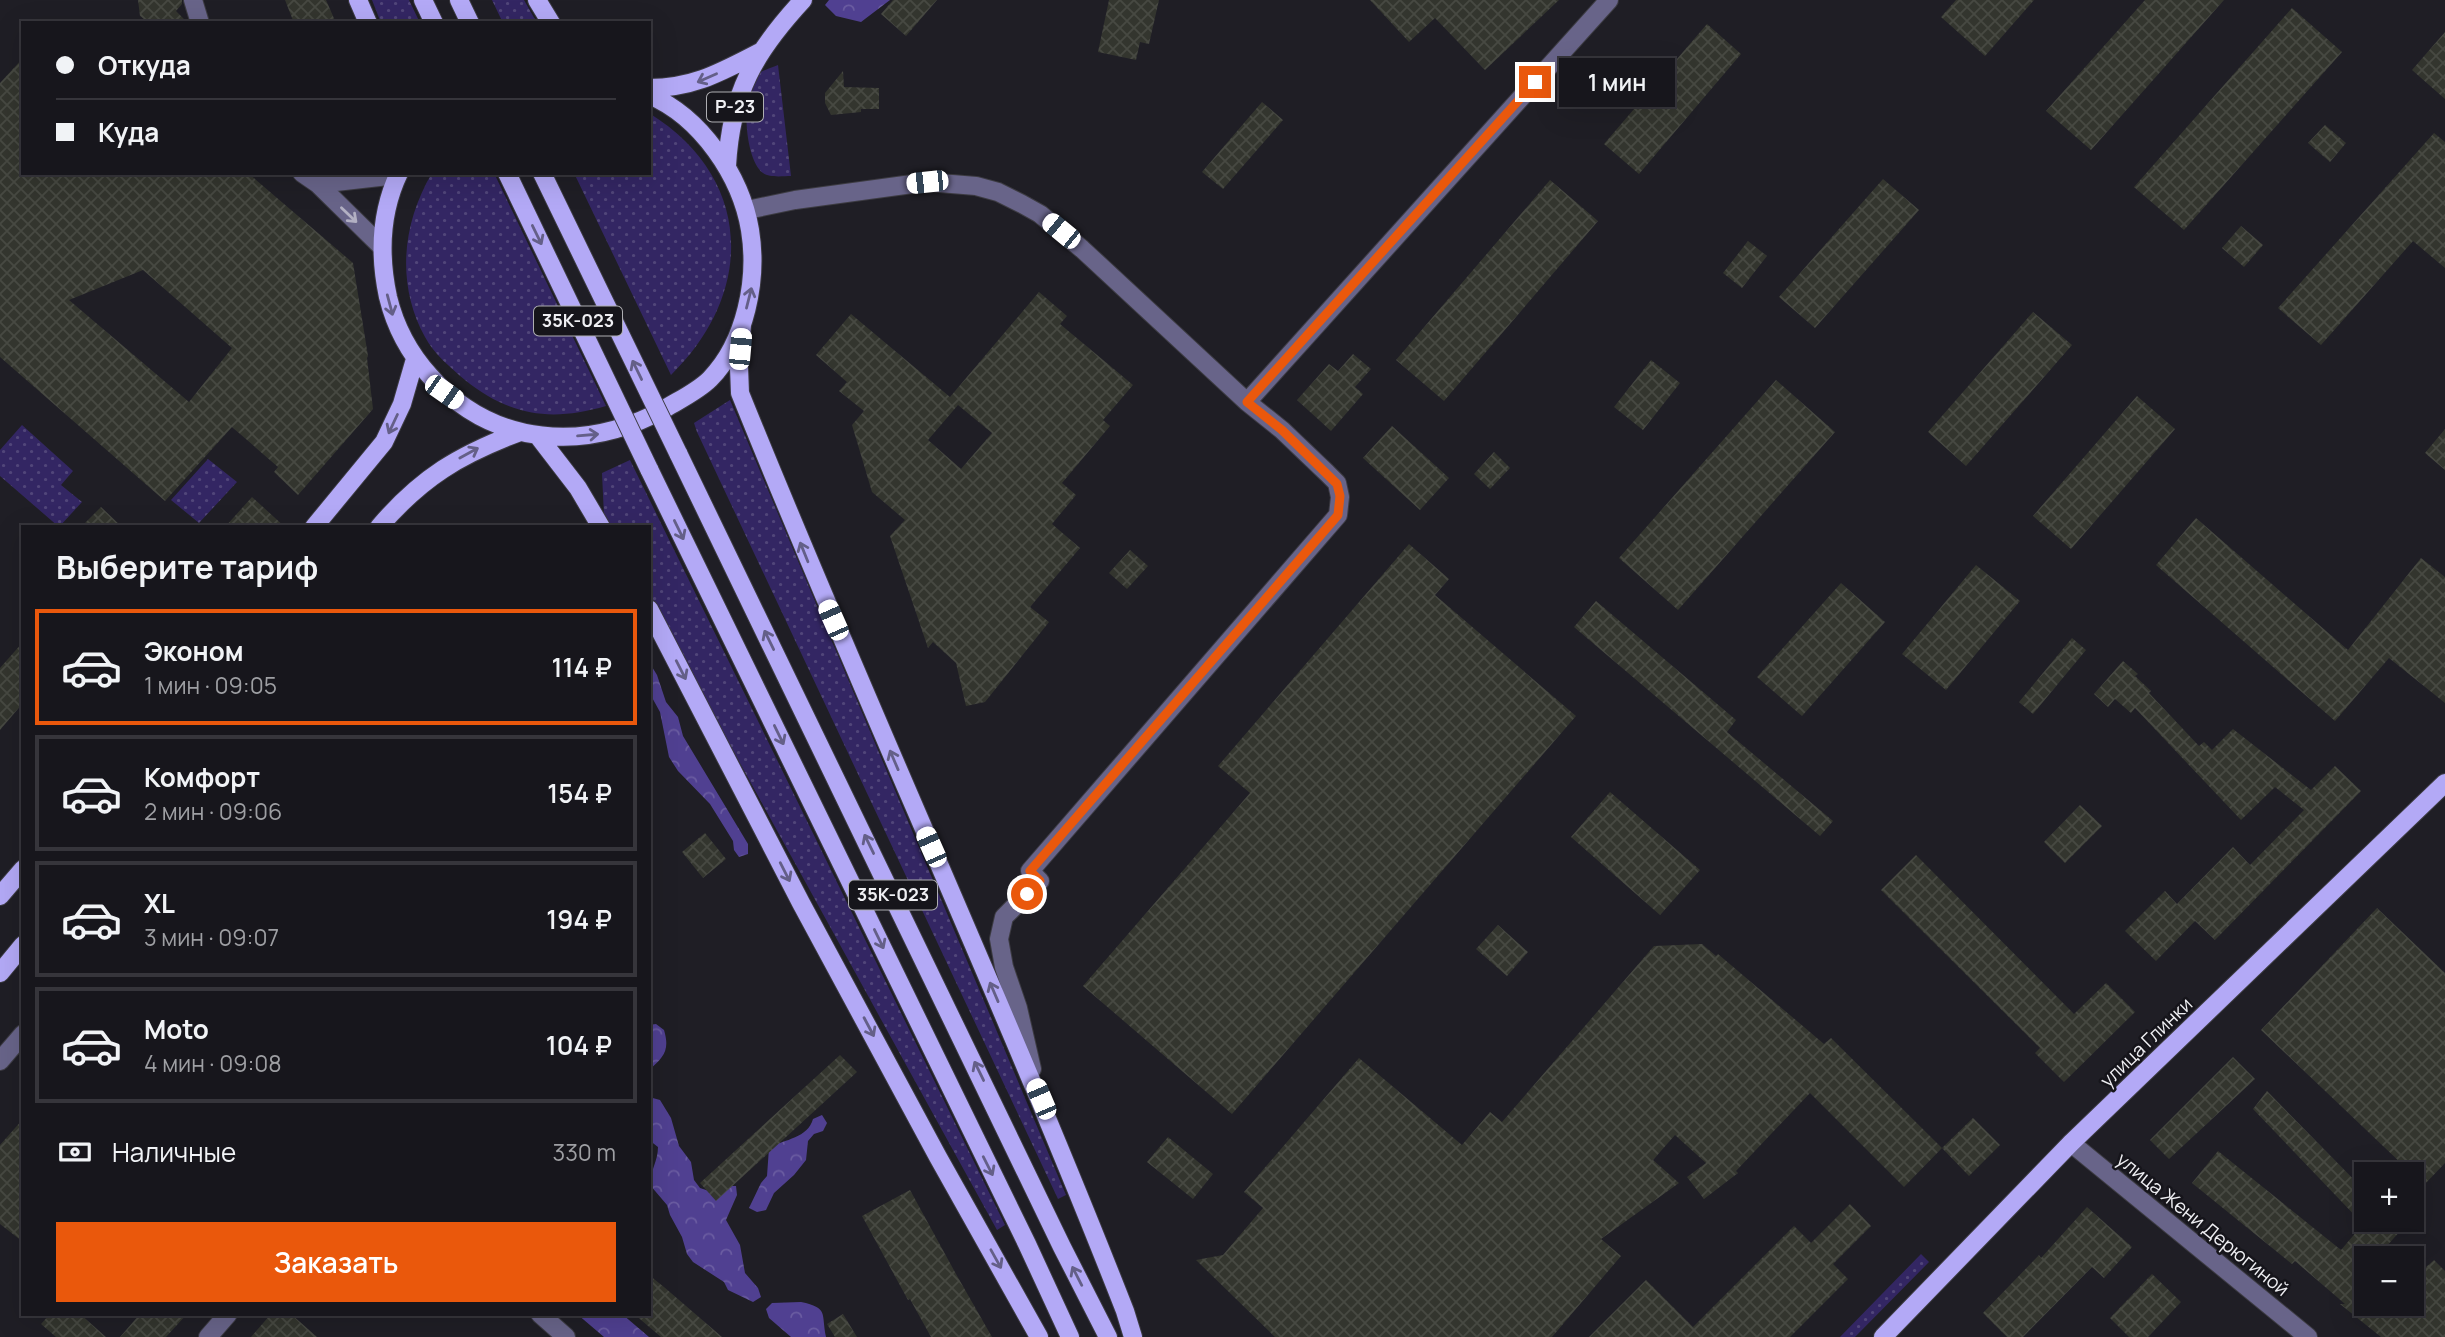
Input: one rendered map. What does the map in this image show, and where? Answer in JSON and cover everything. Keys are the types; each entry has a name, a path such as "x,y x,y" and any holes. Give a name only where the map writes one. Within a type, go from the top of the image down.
{"main road":[{"path":"358,0 367,21"},
{"path":"423,0 433,21"},
{"path":"459,0 469,21"},
{"path":"537,0 550,21"},
{"path":"760,52 803,0"},
{"name":"Р-23","path":"651,89 694,84 760,52"},
{"name":"Р-23","path":"727,166 732,116 747,75 760,52"},
{"path":"651,96 682,116 727,166 747,210 753,265 752,285 742,325 740,393 811,569 1041,1099 1133,1337"},
{"path":"398,175 383,223 381,246 383,275 392,313 415,359 444,392 479,417 529,434 594,436 644,420 691,394 710,378 725,358 742,325"},
{"name":"35К-023","path":"508,175 1070,1337"},
{"name":"35К-023","path":"543,175 1108,1337"},
{"path":"316,525 384,442 402,404 415,359"},
{"path":"381,525 400,503 440,469 478,448 529,434"},
{"path":"529,434 578,488 600,525"},
{"path":"651,613 801,903 1039,1337"},
{"name":"улица Глинки","path":"1884,1337 2071,1143 2445,783"},
{"path":"0,896 21,871"},
{"path":"0,973 21,947"}],"street":[{"path":"193,0 199,21"},
{"path":"1247,402 1609,0"},
{"path":"305,175 318,184 381,246"},
{"path":"318,184 390,175"},
{"path":"747,210 795,200 927,182 976,186 998,192 1040,214 1082,248 1247,402 1282,430 1337,484 1340,496 1338,515 1030,871 1040,881 1004,917 999,939 1004,967 1018,1008 1041,1099"},
{"path":"0,1061 21,1036"},
{"name":"улица Жени Дерюгиной","path":"2071,1143 2308,1337"},
{"path":"208,1337 226,1316"},
{"path":"542,1316 561,1335"}],"shaded area":[{"path":"372,0 409,0 419,21 380,21"},
{"path":"492,0 524,0 536,21 502,21"},
{"path":"778,65 791,176 763,173 752,154 748,140 747,109 752,82 758,74"},
{"path":"651,115 684,140 709,170 724,203 731,238 729,273 718,309 698,343 671,375 575,175 651,175"},
{"path":"431,175 495,175 606,406 567,414 515,408 498,402 465,380 433,349 416,317 407,275 409,233"},
{"path":"730,400 1066,1195 1058,1199 697,432 694,423"},
{"path":"22,425 73,471 61,485 82,502 61,525 57,525 0,476 0,450"},
{"path":"208,459 237,482 199,523 171,500"},
{"path":"630,460 1005,1225 997,1230 651,602 651,525 609,525 604,516 602,473"},
{"path":"1921,1254 1929,1262 1855,1337 1840,1337"}],"green space":[{"path":"829,0 890,0 861,22 836,16 825,5"},
{"path":"651,665 666,702 678,717 683,736 748,844 748,854 739,857 734,850 733,841 710,804 678,771 669,757 660,712 651,696"},
{"path":"656,1024 664,1030 666,1048 662,1057 651,1068 651,1025"},
{"path":"651,1098 660,1100 671,1118 679,1146 691,1162 694,1180 700,1188 709,1191 736,1186 737,1195 726,1220 740,1245 745,1273 758,1288 761,1297 753,1302 728,1290 724,1282 693,1262 687,1254 667,1205 651,1186 658,1147 651,1142"},
{"path":"822,1115 827,1123 823,1131 814,1134 808,1141 806,1160 774,1193 766,1210 757,1212 749,1208 767,1176 769,1148 801,1134 813,1119"},
{"path":"801,1302 820,1309 826,1337 791,1337 769,1318 766,1309 772,1303"},
{"path":"579,1316 624,1316 649,1337 604,1337"}],"building":[{"path":"138,0 182,0 176,11 186,21 146,21 140,16"},
{"path":"285,0 326,0 335,21 293,21"},
{"path":"893,0 937,0 906,36 881,14"},
{"path":"1109,0 1159,0 1149,44 1140,42 1136,60 1098,52"},
{"path":"1370,0 1559,0 1485,70 1435,18 1409,42"},
{"path":"1956,0 2034,0 1985,56 1941,17"},
{"path":"2145,0 2224,0 2091,150 2046,111"},
{"path":"2292,8 2342,52 2184,230 2134,187"},
{"path":"1707,24 1741,54 1639,174 1604,144"},
{"path":"2445,32 2445,99 2412,70"},
{"path":"21,60 21,175 250,175 353,263 368,356 373,409 298,495 274,472 278,467 232,427 165,501 0,357 0,83","holes":["143,270 232,348 189,402 69,300"]},
{"path":"843,71 844,87 879,88 879,109 861,109 861,112 831,115 825,103 825,93"},
{"path":"1262,102 1283,120 1223,189 1202,172"},
{"path":"2325,125 2346,143 2330,162 2308,143"},
{"path":"2434,133 2445,142 2445,268 2413,241 2321,345 2278,308"},
{"path":"1883,179 1919,210 1815,328 1779,297"},
{"path":"1550,180 1598,221 1444,401 1396,360"},
{"path":"2241,226 2263,245 2244,267 2222,248"},
{"path":"1748,241 1767,256 1742,288 1723,273"},
{"path":"1039,292 1067,316 1060,324 1133,385 1103,420 1110,426 1062,483 1076,495 1052,524 1080,548 1030,607 1049,622 985,702 966,706 956,663 933,642 928,648 890,536 905,520 872,492 852,425 864,411 839,391 847,382 816,355 851,314 950,397","holes":["958,405 992,433 961,469 928,440"]},
{"path":"2033,312 2072,345 1966,466 1928,432"},
{"path":"1353,354 1371,369 1355,387 1363,394 1331,431 1297,400 1329,364 1338,371"},
{"path":"1651,360 1680,383 1643,430 1614,407"},
{"path":"1776,380 1835,432 1678,610 1619,558"},
{"path":"2137,396 2175,429 2071,549 2033,516"},
{"path":"1392,426 1449,478 1420,510 1363,458"},
{"path":"2445,429 2445,470 2425,453"},
{"path":"1494,452 1510,468 1490,489 1474,474"},
{"path":"252,497 283,525 227,525"},
{"path":"101,507 120,525 83,525"},
{"path":"2196,518 2348,650 2421,558 2445,577 2445,703 2389,658 2335,721 2156,565"},
{"path":"1409,544 1449,579 1435,595 1576,716 1232,1114 1083,986 1250,793 1218,766"},
{"path":"1130,550 1148,566 1127,589 1109,573"},
{"path":"1976,565 2020,601 1946,690 1902,654"},
{"path":"1841,583 1885,622 1802,716 1757,677"},
{"path":"1596,601 1736,720 1727,732 1833,821 1820,836 1574,627"},
{"path":"2072,638 2086,650 2033,714 2019,702"},
{"path":"21,644 21,705 0,730 0,668"},
{"path":"2123,661 2138,674 2135,676 2151,691 2149,693 2199,746 2204,742 2212,750 2233,729 2311,790 2335,766 2361,791 2215,940 2195,921 2156,961 2125,931 2165,891 2177,904 2233,847 2250,865 2304,810 2275,787 2241,820 2135,708 2131,713 2115,699 2108,707 2094,694"},
{"path":"1610,792 1700,870 1660,915 1571,837"},
{"path":"2080,805 2102,826 2065,863 2044,842"},
{"path":"705,833 726,859 703,878 682,852"},
{"path":"1916,855 2074,1014 2106,983 2135,1012 2064,1082 2035,1053 2040,1048 1881,890"},
{"path":"2377,908 2445,973 2445,1163 2424,1185 2424,1162 2400,1162 2261,1030"},
{"path":"1498,925 1528,952 1507,976 1476,949"},
{"path":"1702,944 1716,956 1718,954 1824,1044 1831,1038 1942,1148 1904,1187 1810,1093 1736,1171 1738,1173 1704,1199 1687,1177 1706,1163 1675,1135 1653,1160 1679,1183 1601,1239 1621,1256 1552,1337 1275,1337 1196,1260 1223,1255 1263,1208 1244,1192 1359,1058 1462,1145 1490,1112 1502,1122 1654,946"},
{"path":"840,1055 857,1072 716,1201 700,1183"},
{"path":"2233,1057 2255,1079 2169,1159 2150,1140"},
{"path":"2267,1091 2354,1180 2354,1215 2253,1109"},
{"path":"1973,1118 2000,1145 1969,1176 1942,1148"},
{"path":"21,1121 21,1240 0,1224 0,1145"},
{"path":"1168,1137 1213,1174 1193,1199 1147,1162"},
{"path":"2218,1151 2341,1250 2356,1232 2399,1232 2387,1246 2354,1246 2354,1315 2340,1304 2345,1304 2295,1261 2292,1264 2192,1183"},
{"path":"910,1190 992,1337 931,1337 910,1299 908,1300 862,1216"},
{"path":"1850,1204 1871,1226 1833,1264 1848,1279 1790,1337 1589,1337 1646,1280 1693,1327 1794,1226 1811,1243"},
{"path":"2087,1207 2132,1247 2104,1278 2092,1267 2023,1337 2007,1337 1983,1313 2039,1255 2041,1258"},
{"path":"2434,1260 2445,1271 2445,1337 2381,1337 2355,1316 2424,1316 2424,1267"},
{"path":"2152,1274 2181,1302 2148,1337 2129,1337 2110,1318"},
{"path":"651,1277 722,1337 661,1337 636,1316 651,1316"},
{"path":"843,1314 857,1337 835,1337 827,1324"},
{"path":"48,1316 82,1316 106,1337 56,1337 41,1324"},
{"path":"138,1316 185,1316 166,1337 120,1337"},
{"path":"269,1316 293,1316 317,1337 251,1337"}],"route":[{"path":"1027,894 1040,881 1030,871 1338,515 1340,496 1337,484 1282,430 1247,402 1535,82"}]}
